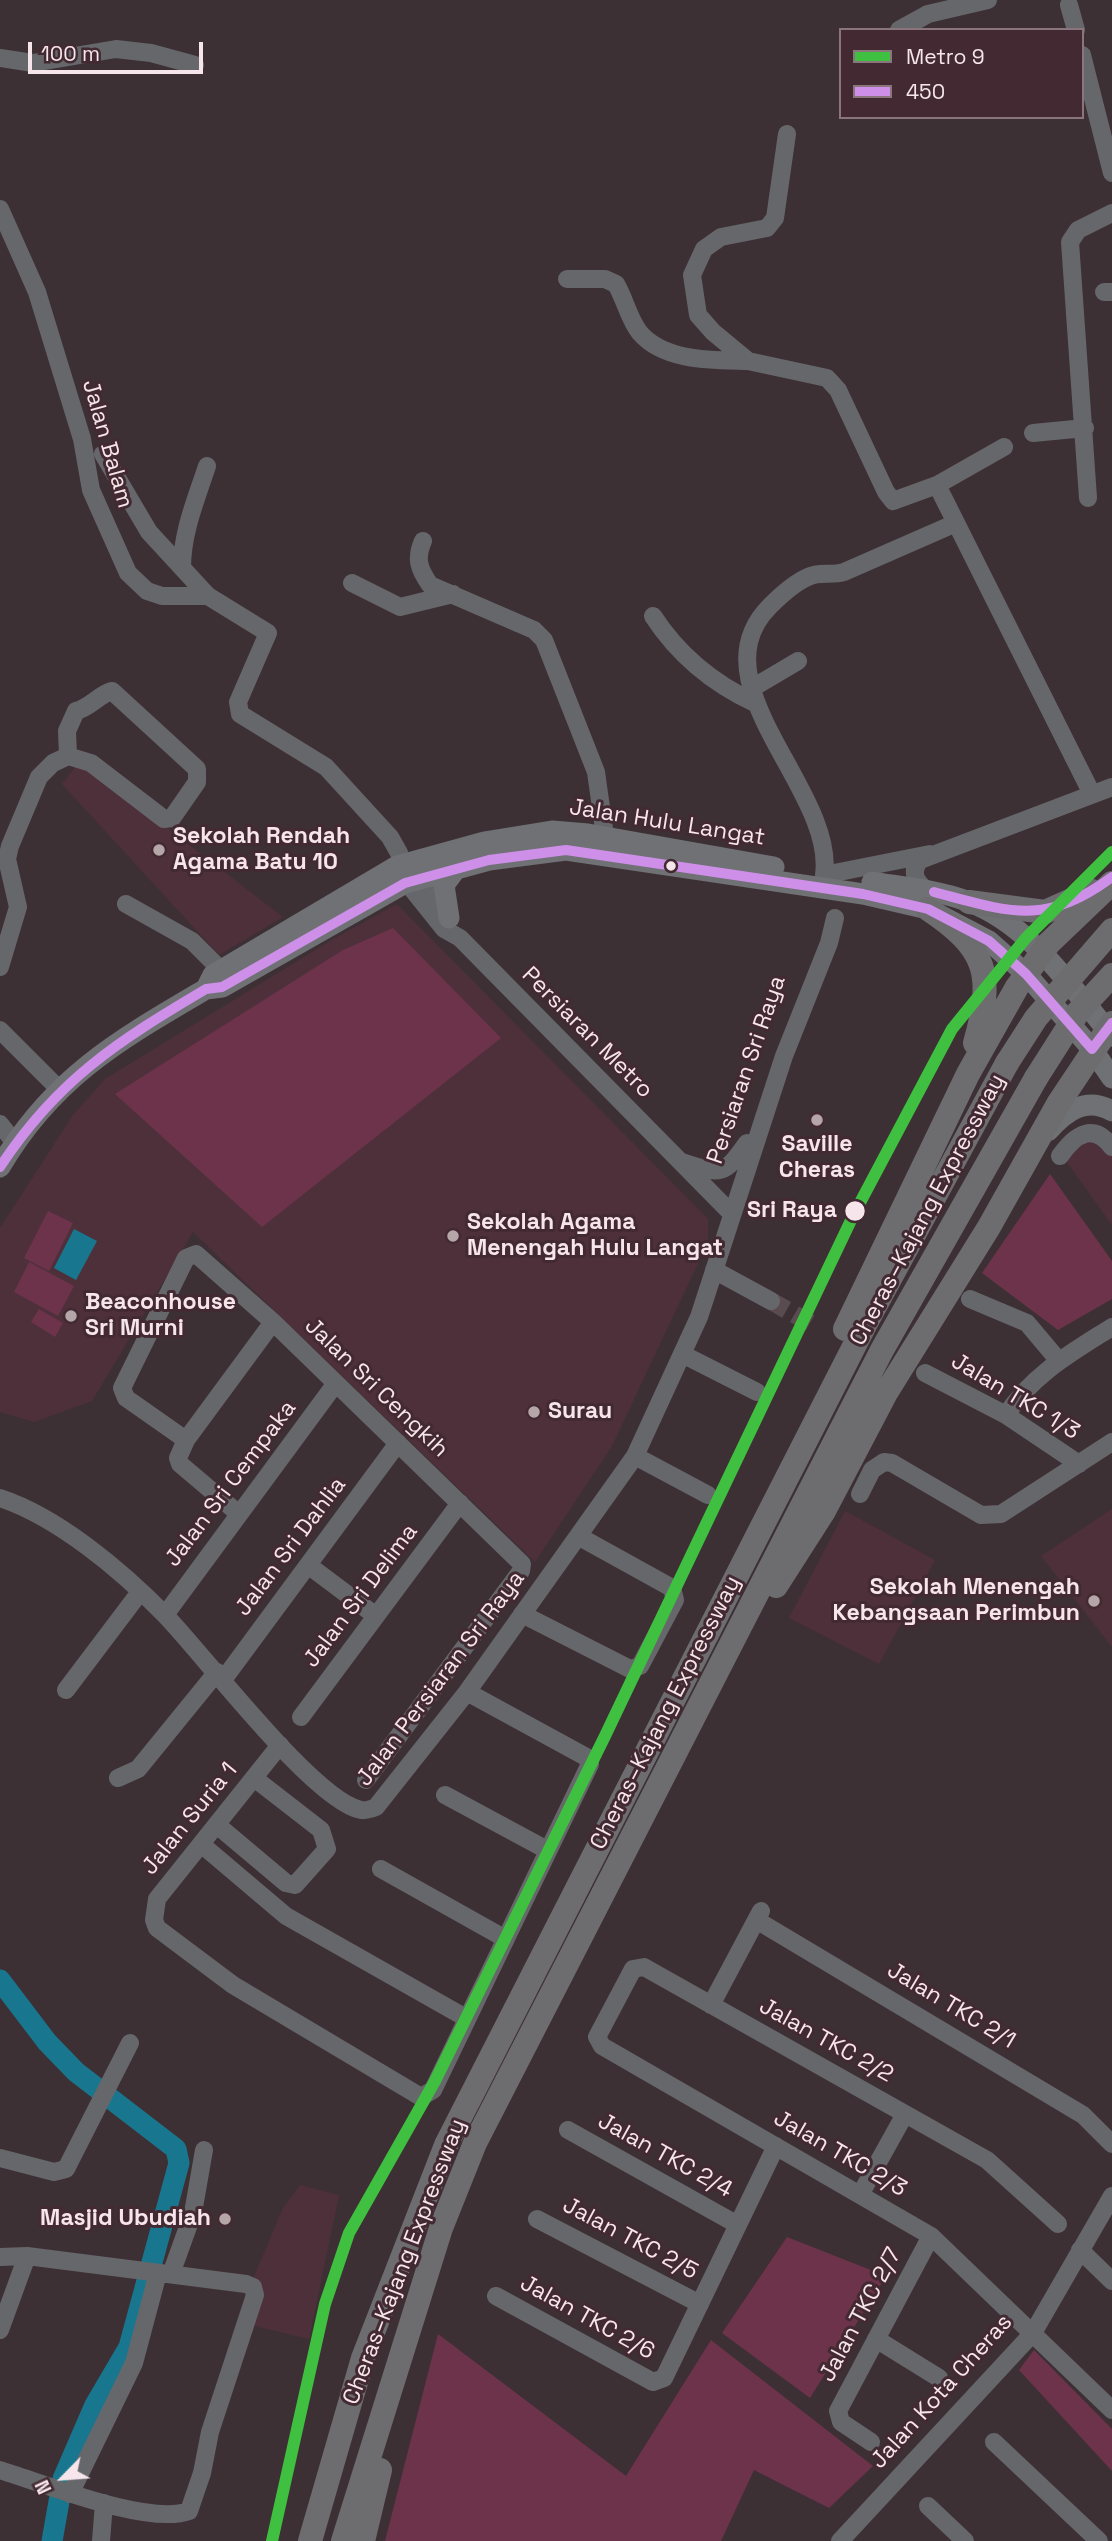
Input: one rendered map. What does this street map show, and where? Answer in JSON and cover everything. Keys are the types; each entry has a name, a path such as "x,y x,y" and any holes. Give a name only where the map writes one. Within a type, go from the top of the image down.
{"highway":[{"path":"969,902 1045,912 1081,898 1112,880"},
{"path":"762,1526 805,1413 968,1074 1026,974 1042,953 1112,880"},
{"path":"930,900 966,937 982,964 986,994 968,1074"},
{"name":"Cheras–Kajang Expressway","path":"310,2541 363,2358 446,2145 866,1323 1007,1063 1036,1018 1112,930"},
{"name":"Cheras–Kajang Expressway","path":"343,2541 441,2228 475,2143 882,1350 1036,1078 1078,1013 1112,975"},
{"path":"672,1757 689,1737 755,1618 824,1511 886,1393 1106,1035"},
{"path":"363,2541 399,2394 414,2347 441,2228"},
{"path":"303,2541 316,2515"}],"main road":[{"name":"Jalan Hulu Langat","path":"206,989 214,975 221,970 406,868 484,842 552,831 605,836 824,875 930,900 989,941 1026,974 1106,1035"},
{"name":"Jalan Hulu Langat","path":"0,1167 36,1112 59,1088 120,1039 206,989 222,987 406,868 456,869 489,860 566,850 844,892 969,902 1016,929 1042,953 1106,1035"},
{"path":"449,918 443,885 456,869"},
{"path":"1106,1035 1112,1078"},
{"path":"1037,1144 1074,1108 1095,1105 1112,1111"}],"street":[{"path":"903,28 928,14 988,0"},
{"path":"1067,2 1075,28"},
{"path":"0,58 33,63 116,49 151,53 195,65"},
{"path":"1084,60 1104,110 1112,173"},
{"path":"748,361 713,332 698,315 692,275 704,249 721,237 767,229 775,218 787,134"},
{"name":"Jalan Balam","path":"0,209 37,292 82,439 90,490 128,573 147,591 162,596 208,596"},
{"path":"1088,498 1070,242 1078,230 1112,213"},
{"path":"567,279 605,279 616,284 639,332 652,343 678,354 706,360 748,361 827,378 838,390 886,492 893,501 937,485 1004,447"},
{"path":"1033,433 1085,428"},
{"path":"103,454 149,532 182,568 208,596 268,633 237,702 240,714 326,767 390,837 406,868"},
{"path":"182,568 182,548 187,525 207,466"},
{"path":"937,485 1092,793"},
{"path":"956,523 832,576 814,574 778,598 755,622 747,650 754,695 808,803 827,855 824,875 930,854 1112,787"},
{"path":"423,541 417,554 420,570 430,584 534,630 544,640 596,772 605,836"},
{"path":"352,583 400,607 453,594"},
{"path":"653,615 671,642 716,682 754,695"},
{"path":"754,695 798,661"},
{"path":"0,967 18,907 3,857 39,777 53,763 68,756 91,764 164,819 172,818 198,777 192,761 112,691 104,693 89,708 76,711 67,731 68,756"},
{"path":"930,854 915,866 915,877 930,900"},
{"name":"Persiaran Metro","path":"406,868 449,918 460,938 732,1214"},
{"name":"Persiaran Metro","path":"406,868 444,929 460,938"},
{"name":"Persiaran Sri Raya","path":"732,1214 742,1194 784,1056 822,961 844,892"},
{"path":"126,904 192,941 221,970"},
{"name":"Persiaran Sri Raya","path":"732,1214 731,1191 773,1052 820,940 835,918"},
{"path":"0,1030 59,1088"},
{"path":"0,1125 15,1143"},
{"path":"1060,1156 1087,1133 1094,1131 1102,1135 1112,1147"},
{"name":"Persiaran Metro","path":"679,1161 714,1172 723,1171 731,1166 747,1143"},
{"name":"Jalan Persiaran Sri Raya","path":"0,1498 23,1505 69,1534 140,1592 165,1615 311,1778 351,1806 370,1810 383,1802 469,1690 635,1457 684,1355 732,1214"},
{"name":"Jalan Sri Cengkih","path":"186,1440 126,1398 122,1388 186,1258 196,1254 273,1322 522,1564 521,1571 448,1670"},
{"path":"714,1270 771,1301"},
{"path":"970,1298 1027,1323 1059,1361"},
{"path":"239,1514 180,1464 178,1458 186,1440 273,1322"},
{"path":"1006,1415 1023,1390 1059,1361 1112,1327"},
{"path":"684,1355 757,1392"},
{"name":"Jalan TKC 1/3","path":"925,1373 1006,1415 1079,1464"},
{"name":"Jalan Sri Cempaka","path":"165,1615 336,1383"},
{"path":"860,1494 873,1470 884,1462 892,1463 981,1515 1001,1514 1112,1442"},
{"name":"Jalan Sri Dahlia","path":"118,1777 138,1769 220,1676 398,1443"},
{"path":"635,1457 708,1494"},
{"name":"Jalan Sri Delima","path":"301,1717 460,1503"},
{"path":"522,1614 630,1669 640,1666 675,1600 674,1594 671,1588 578,1536"},
{"path":"307,1565 376,1616"},
{"path":"66,1689 140,1592"},
{"path":"201,1844 286,1916 466,2018 590,1760 469,1690 448,1670 366,1780"},
{"name":"Jalan Suria 1","path":"280,1745 157,1899 154,1920 157,1928 233,1985 421,2096 433,2090 466,2018"},
{"path":"217,1825 286,1883 299,1884 320,1858 327,1849 321,1829 254,1778"},
{"path":"445,1795 547,1850"},
{"path":"381,1869 504,1938"},
{"name":"Jalan TKC 2/1","path":"711,2005 759,1917 764,1924 1072,2108 1112,2144"},
{"name":"Jalan TKC 2/2","path":"602,2046 597,2037 633,1969 644,1967 987,2160 1058,2224"},
{"path":"0,2158 54,2172 66,2169 130,2043"},
{"name":"Jalan TKC 2/3","path":"602,2046 930,2236 1112,2410"},
{"path":"860,2195 905,2114"},
{"name":"Jalan TKC 2/4","path":"568,2130 738,2224"},
{"path":"700,2304 776,2146"},
{"path":"70,2494 134,2363 160,2273 192,2213 204,2150"},
{"name":"Jalan Kota Cheras","path":"840,2541 1033,2333 1112,2196"},
{"name":"Jalan TKC 2/5","path":"537,2219 700,2304"},
{"name":"Jalan TKC 2/7","path":"871,2442 838,2417 838,2411 930,2236"},
{"path":"1080,2250 1112,2281"},
{"path":"0,2330 27,2256"},
{"path":"0,2257 27,2256 246,2284 253,2287 255,2295 210,2432 202,2473 188,2511 174,2517 104,2503 0,2470"},
{"name":"Jalan TKC 2/6","path":"496,2296 653,2382 664,2378 700,2304"},
{"path":"876,2339 939,2378"},
{"path":"994,2442 1098,2540"},
{"path":"102,2541 104,2503"},
{"path":"928,2506 965,2541"}],"shaded area":[{"name":"Sekolah Rendah Agama Batu 10","path":"80,761 283,917 219,955 62,784"},
{"name":"Sekolah Agama Menengah Hulu Langat","path":"397,904 708,1219 708,1242 612,1446 535,1562 193,1232 92,1401 34,1422 0,1412 0,1228 73,1115 105,1079 335,938"},
{"path":"393,928 501,1038 262,1227 115,1094 343,950"},
{"path":"1093,1137 1112,1154 1112,1225 1064,1158"},
{"path":"1050,1174 1112,1261 1112,1299 1058,1330 982,1273"},
{"path":"48,1211 73,1223 49,1271 24,1258"},
{"path":"29,1262 74,1286 58,1316 14,1292"},
{"path":"39,1309 63,1323 55,1337 31,1322"},
{"name":"Sekolah Menengah Kebangsaan Perimbun","path":"1112,1509 1112,1647 1041,1556"},
{"path":"845,1511 935,1560 879,1664 789,1618"},
{"path":"300,2185 339,2195 309,2339 251,2325 253,2279 283,2208"},
{"path":"787,2237 886,2276 810,2398 722,2333"},
{"path":"438,2334 626,2476 711,2340 873,2466 829,2508 754,2470 721,2541 385,2541"},
{"path":"1034,2350 1112,2429 1112,2471 1019,2370"}],"water":[{"path":"74,1229 97,1241 76,1280 54,1268"}],"waterway":[{"path":"0,1980 47,2042 76,2072 176,2149 179,2163 129,2347 95,2405 63,2479 52,2541"}],"tunnel":[{"path":"771,1301 810,1323"}],"metro line":[{"name":"9","path":"272,2541 325,2304 349,2233 435,2081 605,1736 854,1214 952,1029 1026,938 1112,852"}],"transit line":[{"name":"450","path":"0,1167 44,1110 91,1065 117,1045 206,989 222,987 405,883 489,860 566,850 863,894 928,909 989,941 1026,974 1092,1049 1112,1023"},
{"name":"450","path":"934,892 984,905 1026,911 1066,903 1088,893 1112,877"}],"place":[{"name":"Sekolah Rendah Agama Batu 10","path":"159,850"},
{"name":"Saville Cheras","path":"817,1120"},
{"name":"Sri Raya","path":"855,1211"},
{"name":"Sekolah Agama Menengah Hulu Langat","path":"453,1236"},
{"name":"Beaconhouse Sri Murni","path":"71,1316"},
{"name":"Surau","path":"534,1412"},
{"name":"Sekolah Menengah Kebangsaan Perimbun","path":"1094,1601"},
{"name":"Masjid Ubudiah","path":"225,2219"}]}
